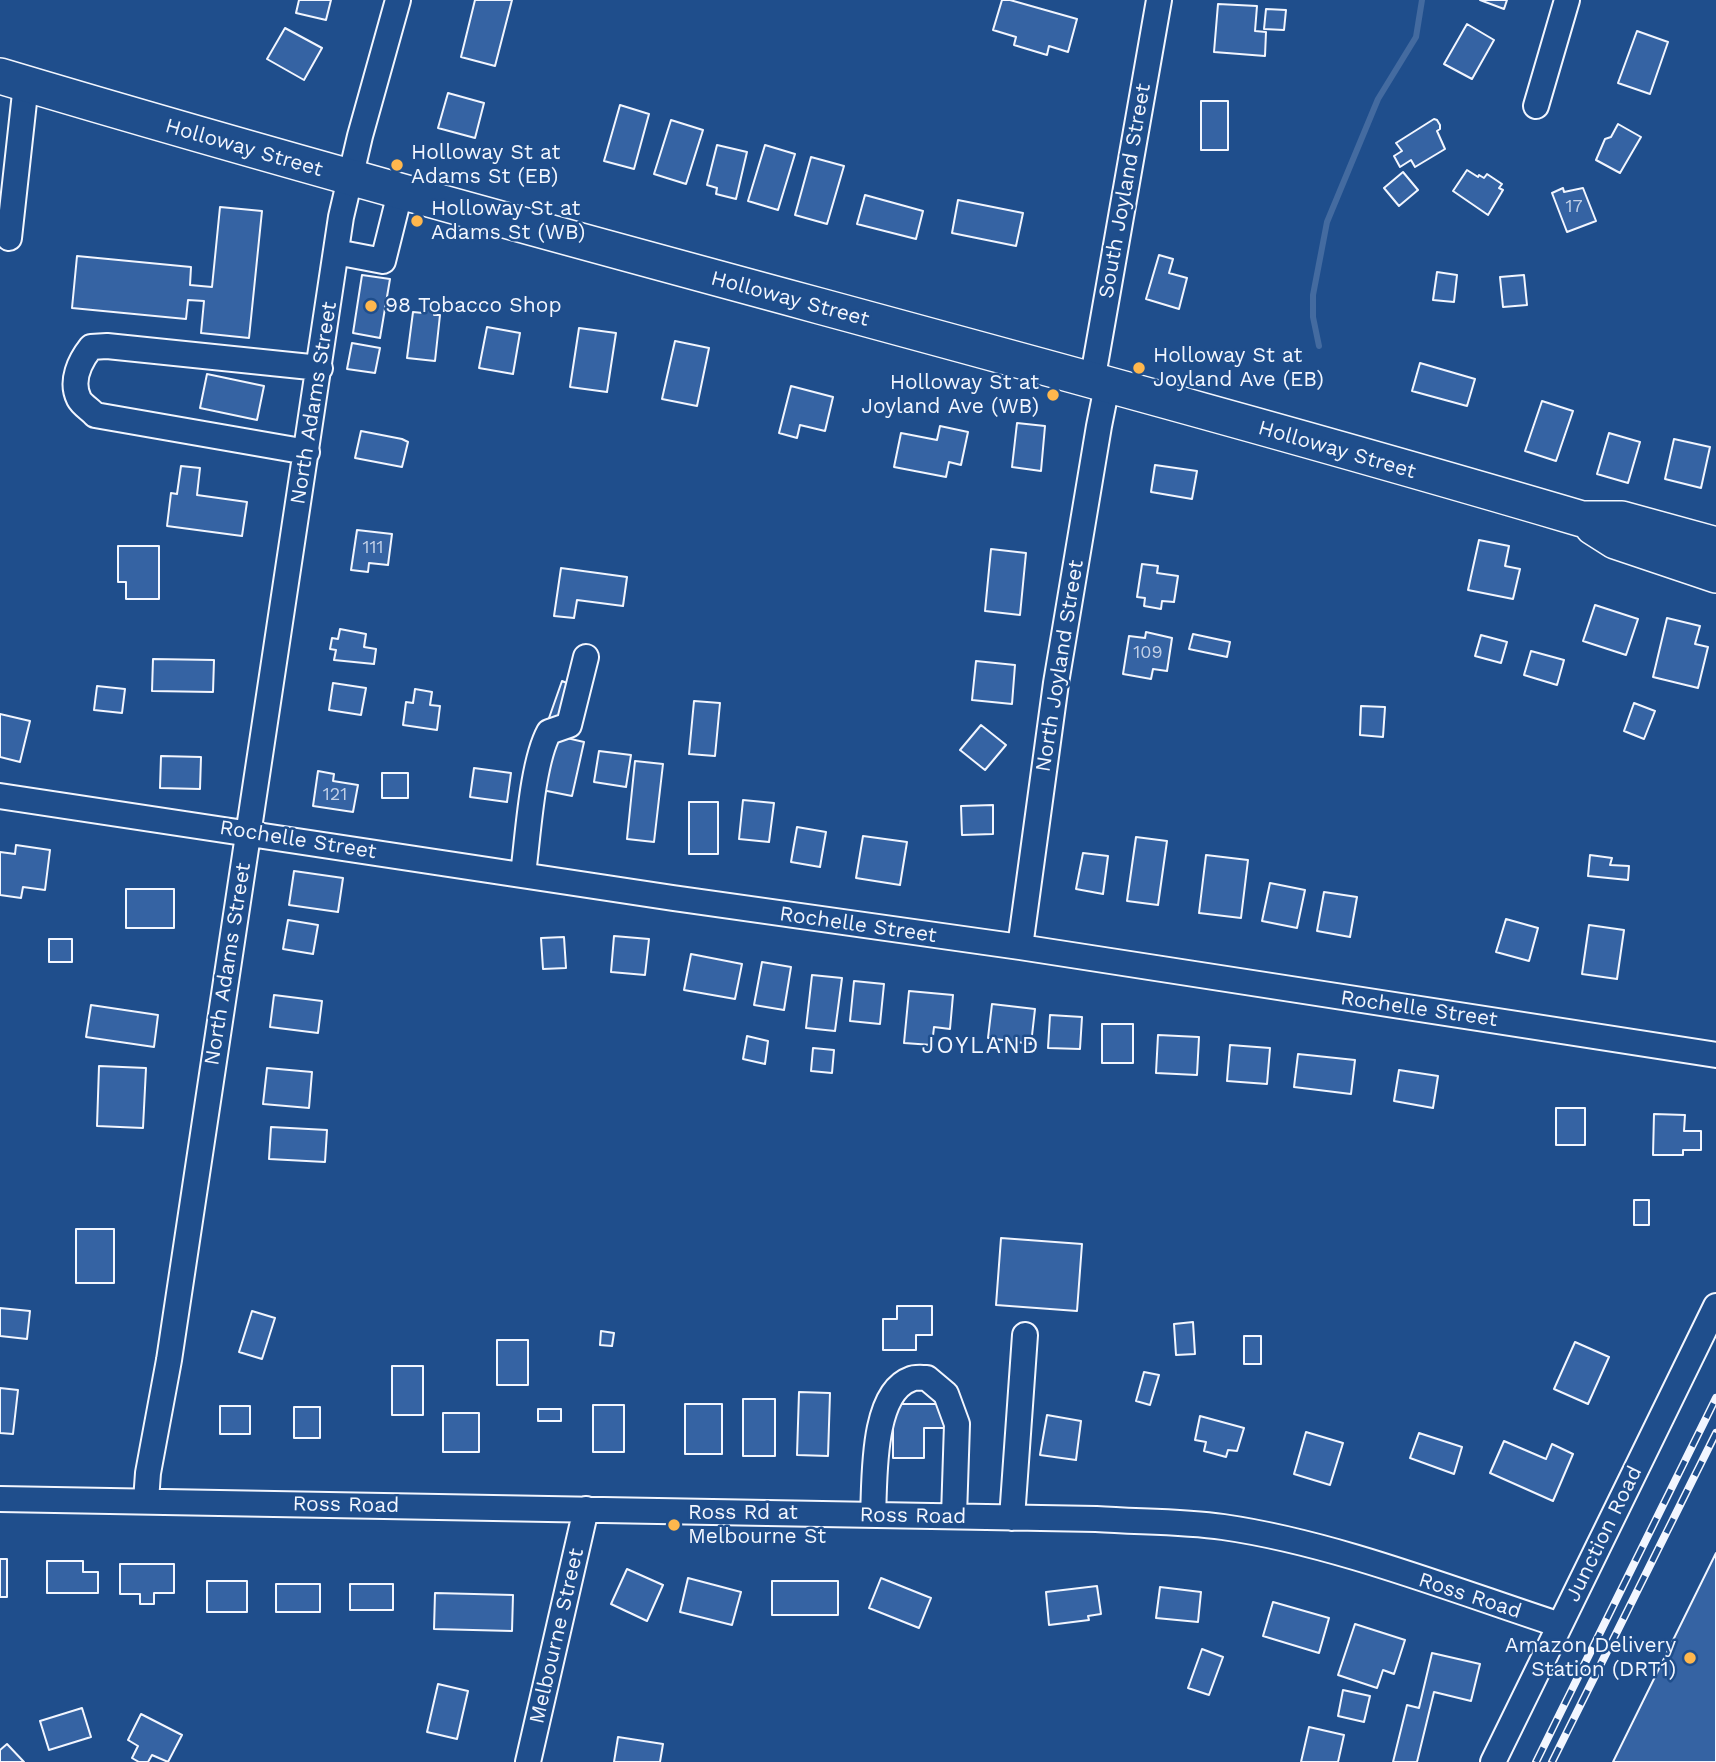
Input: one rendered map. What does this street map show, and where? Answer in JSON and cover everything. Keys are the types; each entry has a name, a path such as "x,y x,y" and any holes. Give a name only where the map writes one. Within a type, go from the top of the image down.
{"highway":[{"name":"Holloway Street","path":"13,80 400,193 1582,519 1622,519 1716,545"},
{"name":"Holloway Street","path":"1582,519 1615,541 1716,575"}],"street":[{"name":"North Adams Street","path":"146,1501 148,1473 169,1360 336,252 351,178 398,0"},
{"name":"South Joyland Street","path":"1099,384 1159,0"},
{"path":"1536,106 1567,0"},
{"path":"9,238 13,80"},
{"path":"336,252 383,261 400,193"},
{"path":"307,452 95,415 80,400 76,385 80,361 91,347 107,346 320,368"},
{"name":"North Joyland Street","path":"1020,947 1056,683 1098,426 1099,384"},
{"path":"523,874 544,741 549,732 569,725 586,657"},
{"name":"Rochelle Street","path":"0,796 1020,947 1716,1055"},
{"name":"Junction Road","path":"1493,1762 1716,1306"},
{"path":"1012,1518 1025,1335"},
{"path":"873,1515 878,1432 890,1396 911,1379 927,1378 946,1394 957,1424 954,1516"},
{"name":"Ross Road","path":"0,1499 1096,1519 1222,1527 1301,1543 1560,1625"},
{"name":"Melbourne Street","path":"528,1762 586,1509"}],"building":[{"path":"299,0 331,0 326,20 296,13"},
{"path":"475,0 512,0 495,66 461,57"},
{"path":"1002,0 1077,19 1068,52 1049,46 1047,55 1014,45 1016,37 993,30"},
{"path":"1480,0 1507,0 1504,9"},
{"path":"1218,4 1257,6 1255,31 1266,32 1265,56 1214,52"},
{"path":"1266,9 1286,10 1284,30 1264,29"},
{"path":"1467,24 1494,40 1472,79 1444,64"},
{"path":"285,28 322,48 304,80 267,59"},
{"path":"1637,31 1668,42 1650,94 1618,83"},
{"path":"448,93 484,103 475,138 438,128"},
{"path":"1201,101 1228,101 1228,150 1201,150"},
{"path":"620,105 649,114 634,169 604,161"},
{"path":"1434,119 1440,125 1437,131 1445,149 1415,167 1411,160 1400,167 1394,156 1402,151 1396,143"},
{"path":"671,120 703,130 686,184 654,174"},
{"path":"1618,124 1641,137 1620,173 1596,160 1605,139 1611,137"},
{"path":"717,145 747,152 736,199 716,194 717,188 707,185"},
{"path":"765,145 795,154 778,210 748,201"},
{"path":"811,157 844,166 827,224 795,215"},
{"path":"1467,170 1478,177 1479,175 1484,178 1487,174 1502,184 1499,188 1503,190 1488,215 1453,191"},
{"path":"1403,172 1418,190 1399,206 1384,188"},
{"path":"1563,188 1564,192 1583,188 1596,221 1567,232 1552,193"},
{"path":"865,195 923,211 916,239 857,224"},
{"path":"958,200 1023,213 1016,246 952,233"},
{"path":"220,207 262,211 249,338 201,333 204,301 188,300 186,319 72,308 77,256 191,267 190,285 212,287"},
{"path":"1159,255 1173,259 1169,273 1187,278 1179,309 1146,299"},
{"path":"1437,272 1457,275 1454,302 1433,300"},
{"name":"98 Tobacco Shop","path":"362,275 390,279 380,338 353,333"},
{"path":"1524,275 1527,305 1503,307 1500,277"},
{"path":"424,308 435,309 434,315 440,315 435,361 407,358 413,312 423,313"},
{"path":"487,327 520,333 513,374 479,368"},
{"path":"579,328 616,333 607,392 570,387"},
{"path":"675,341 709,348 697,406 662,399"},
{"path":"352,343 380,348 375,373 347,369"},
{"path":"1420,363 1475,379 1467,406 1412,391"},
{"path":"207,374 264,386 257,420 200,408"},
{"path":"791,386 833,397 825,431 800,425 797,438 779,433"},
{"path":"1542,401 1573,411 1556,461 1525,451"},
{"path":"1017,423 1045,426 1041,471 1012,467"},
{"path":"940,426 968,432 961,465 949,462 946,477 894,467 901,433 937,440"},
{"path":"361,431 408,442 402,467 355,458"},
{"path":"1609,433 1640,442 1628,483 1597,474"},
{"path":"1674,439 1710,447 1701,488 1665,479"},
{"path":"1155,465 1197,471 1192,499 1151,492"},
{"path":"181,466 200,468 197,495 247,502 242,536 167,526 171,493 177,494"},
{"path":"357,530 392,534 388,565 369,563 368,572 351,570"},
{"path":"1479,540 1509,546 1505,566 1520,569 1513,599 1468,590"},
{"path":"118,546 159,546 159,599 126,599 126,582 118,582"},
{"path":"991,549 1026,553 1020,615 985,611"},
{"path":"1142,564 1158,566 1157,573 1178,576 1174,602 1162,601 1161,609 1144,606 1145,598 1137,597"},
{"path":"561,568 627,577 623,606 577,600 574,618 554,616"},
{"path":"1595,605 1638,619 1626,655 1583,641"},
{"path":"1667,618 1700,626 1695,644 1708,647 1698,688 1653,677"},
{"path":"340,629 366,634 364,647 376,649 374,664 334,660 336,650 330,649 332,638 338,639"},
{"path":"1146,632 1172,638 1167,671 1153,669 1151,679 1123,674 1129,636 1145,638"},
{"path":"1193,634 1230,642 1227,657 1189,649"},
{"path":"1481,635 1507,642 1501,663 1475,656"},
{"path":"1531,651 1564,660 1557,685 1524,675"},
{"path":"153,659 214,660 213,692 152,691"},
{"path":"976,661 1015,665 1012,704 972,700"},
{"path":"562,681 572,685 560,721 549,718"},
{"path":"333,683 366,688 361,715 329,710"},
{"path":"97,686 125,689 122,713 94,710"},
{"path":"415,689 432,692 430,705 440,706 437,730 403,725 406,702 413,703"},
{"path":"694,701 720,703 715,756 689,754"},
{"path":"1634,703 1655,711 1644,739 1624,731"},
{"path":"1361,706 1385,707 1383,737 1360,735"},
{"path":"0,714 30,721 20,762 0,757"},
{"path":"981,725 1006,745 985,770 960,750"},
{"path":"554,735 584,742 572,796 542,790"},
{"path":"599,751 631,755 626,787 594,782"},
{"path":"161,756 201,757 200,789 160,788"},
{"path":"635,761 663,764 654,842 627,839"},
{"path":"474,768 511,773 507,802 470,797"},
{"path":"318,771 334,774 333,781 358,785 353,812 313,806"},
{"path":"382,773 408,773 408,798 382,798"},
{"path":"743,800 774,803 769,842 739,839"},
{"path":"689,802 718,802 718,854 689,854"},
{"path":"993,805 993,834 962,835 961,806"},
{"path":"797,827 826,832 820,867 791,862"},
{"path":"863,836 907,842 900,885 856,878"},
{"path":"1136,837 1167,841 1158,905 1127,901"},
{"path":"16,845 50,850 45,890 23,887 21,898 0,895 0,852 15,854"},
{"path":"1083,853 1108,856 1103,894 1076,889"},
{"path":"1206,855 1248,860 1241,918 1199,913"},
{"path":"1590,855 1612,858 1610,865 1629,866 1628,880 1588,876"},
{"path":"294,871 343,878 338,912 289,905"},
{"path":"1270,883 1305,890 1297,928 1262,921"},
{"path":"126,889 174,889 174,928 126,928"},
{"path":"1324,892 1357,897 1350,937 1317,931"},
{"path":"1506,919 1538,928 1529,961 1496,952"},
{"path":"288,920 318,925 313,954 283,949"},
{"path":"1589,925 1624,930 1617,979 1582,974"},
{"path":"614,936 649,939 645,975 611,972"},
{"path":"564,937 566,968 543,969 541,938"},
{"path":"49,939 72,939 72,962 49,962"},
{"path":"691,954 742,964 735,999 684,990"},
{"path":"762,962 791,967 784,1010 754,1005"},
{"path":"812,975 842,978 835,1031 806,1028"},
{"path":"854,981 884,984 880,1024 850,1021"},
{"path":"909,991 953,995 950,1029 934,1027 932,1045 904,1043"},
{"path":"274,995 322,1001 318,1033 270,1027"},
{"path":"992,1004 1035,1009 1031,1044 988,1038"},
{"path":"91,1005 158,1015 154,1047 86,1037"},
{"path":"1050,1015 1082,1017 1080,1049 1048,1048"},
{"path":"1102,1024 1133,1024 1133,1063 1102,1063"},
{"path":"1158,1035 1199,1037 1197,1075 1156,1073"},
{"path":"747,1036 768,1041 765,1064 743,1059"},
{"path":"1230,1045 1270,1048 1267,1084 1227,1081"},
{"path":"813,1048 834,1050 832,1073 811,1071"},
{"path":"1298,1054 1355,1060 1351,1094 1294,1087"},
{"path":"99,1066 146,1068 143,1128 97,1126"},
{"path":"267,1068 312,1072 309,1108 263,1104"},
{"path":"1399,1070 1438,1076 1433,1108 1394,1101"},
{"path":"1556,1108 1585,1108 1585,1145 1556,1145"},
{"path":"1654,1114 1685,1115 1684,1131 1701,1131 1701,1150 1683,1150 1683,1155 1653,1155"},
{"path":"271,1127 327,1130 325,1162 269,1159"},
{"path":"1634,1200 1649,1200 1649,1225 1634,1225"},
{"path":"76,1229 114,1229 114,1283 76,1283"},
{"path":"1001,1238 1082,1244 1077,1311 996,1305"},
{"path":"897,1306 932,1306 932,1335 916,1335 916,1350 883,1350 883,1319 897,1319"},
{"path":"0,1308 30,1311 27,1339 0,1336"},
{"path":"252,1311 275,1318 262,1359 239,1352"},
{"path":"1193,1322 1195,1354 1176,1355 1174,1324"},
{"path":"601,1331 614,1333 612,1346 600,1345"},
{"path":"1244,1336 1261,1336 1261,1364 1244,1364"},
{"path":"497,1340 528,1340 528,1385 497,1385"},
{"path":"1575,1342 1609,1357 1588,1404 1554,1389"},
{"path":"392,1366 423,1366 423,1415 392,1415"},
{"path":"1144,1372 1159,1375 1150,1405 1136,1401"},
{"path":"0,1388 18,1390 13,1434 0,1433"},
{"path":"799,1392 830,1393 828,1456 797,1455"},
{"path":"743,1399 775,1399 775,1456 743,1456"},
{"path":"685,1404 722,1404 722,1454 685,1454"},
{"path":"893,1404 946,1404 946,1428 924,1428 924,1458 893,1458"},
{"path":"593,1405 624,1405 624,1452 593,1452"},
{"path":"220,1406 250,1406 250,1434 220,1434"},
{"path":"294,1407 320,1407 320,1438 294,1438"},
{"path":"538,1409 561,1409 561,1421 538,1421"},
{"path":"443,1413 479,1413 479,1452 443,1452"},
{"path":"1047,1415 1081,1421 1076,1460 1040,1455"},
{"path":"1200,1416 1244,1428 1237,1451 1228,1450 1226,1457 1204,1451 1206,1442 1195,1440"},
{"path":"1306,1432 1343,1443 1330,1485 1294,1474"},
{"path":"1419,1433 1462,1447 1454,1474 1410,1458"},
{"path":"1504,1441 1546,1459 1552,1444 1573,1454 1553,1501 1490,1473"},
{"name":"Amazon Delivery Station (DRT1)","path":"1716,1553 1716,1762 1613,1762"},
{"path":"0,1559 7,1559 7,1597 0,1597"},
{"path":"47,1561 83,1561 83,1572 98,1572 98,1593 47,1593"},
{"path":"120,1564 174,1564 174,1593 154,1593 154,1604 140,1604 140,1594 120,1594"},
{"path":"627,1569 663,1585 647,1621 611,1604"},
{"path":"688,1578 741,1592 732,1625 680,1612"},
{"path":"881,1578 931,1598 919,1628 869,1608"},
{"path":"207,1581 247,1581 247,1612 207,1612"},
{"path":"772,1581 838,1581 838,1615 772,1615"},
{"path":"276,1584 320,1584 320,1612 276,1612"},
{"path":"350,1584 393,1584 393,1610 350,1610"},
{"path":"1097,1586 1101,1614 1088,1616 1089,1620 1049,1625 1046,1592"},
{"path":"1160,1587 1201,1592 1198,1622 1156,1618"},
{"path":"435,1593 513,1595 512,1631 434,1629"},
{"path":"1273,1602 1329,1618 1319,1653 1263,1636"},
{"path":"1355,1624 1405,1640 1394,1674 1383,1670 1377,1688 1338,1675"},
{"path":"1202,1649 1223,1657 1209,1695 1188,1688"},
{"path":"1432,1653 1480,1664 1471,1701 1434,1692 1417,1762 1393,1762 1407,1705 1419,1708"},
{"path":"438,1684 468,1691 457,1739 427,1732"},
{"path":"1343,1690 1370,1696 1364,1722 1338,1716"},
{"path":"82,1708 91,1737 49,1750 40,1721"},
{"path":"141,1714 182,1735 168,1762 152,1755 148,1762 139,1762 132,1758 138,1746 128,1740"},
{"path":"1309,1727 1344,1735 1338,1762 1301,1762"},
{"path":"618,1737 663,1744 660,1762 614,1762"},
{"path":"7,1744 24,1762 0,1762 0,1750"}],"waterway":[{"path":"1319,346 1313,317 1313,295 1327,222 1378,99 1416,37 1422,0"}],"railway":[{"path":"1536,1762 1716,1398"},
{"path":"1552,1762 1716,1433"}],"place":[{"name":"Holloway St at Adams St (EB)","path":"397,165"},
{"name":"Holloway St at Adams St (WB)","path":"417,221"},
{"name":"98 Tobacco Shop","path":"371,306"},
{"name":"Holloway St at Joyland Ave (EB)","path":"1139,368"},
{"name":"Holloway St at Joyland Ave (WB)","path":"1053,395"},
{"name":"Ross Rd at Melbourne St","path":"674,1525"},
{"name":"Amazon Delivery Station (DRT1)","path":"1690,1658"}],"district":[{"name":"JOYLAND","path":"981,1046"}]}
